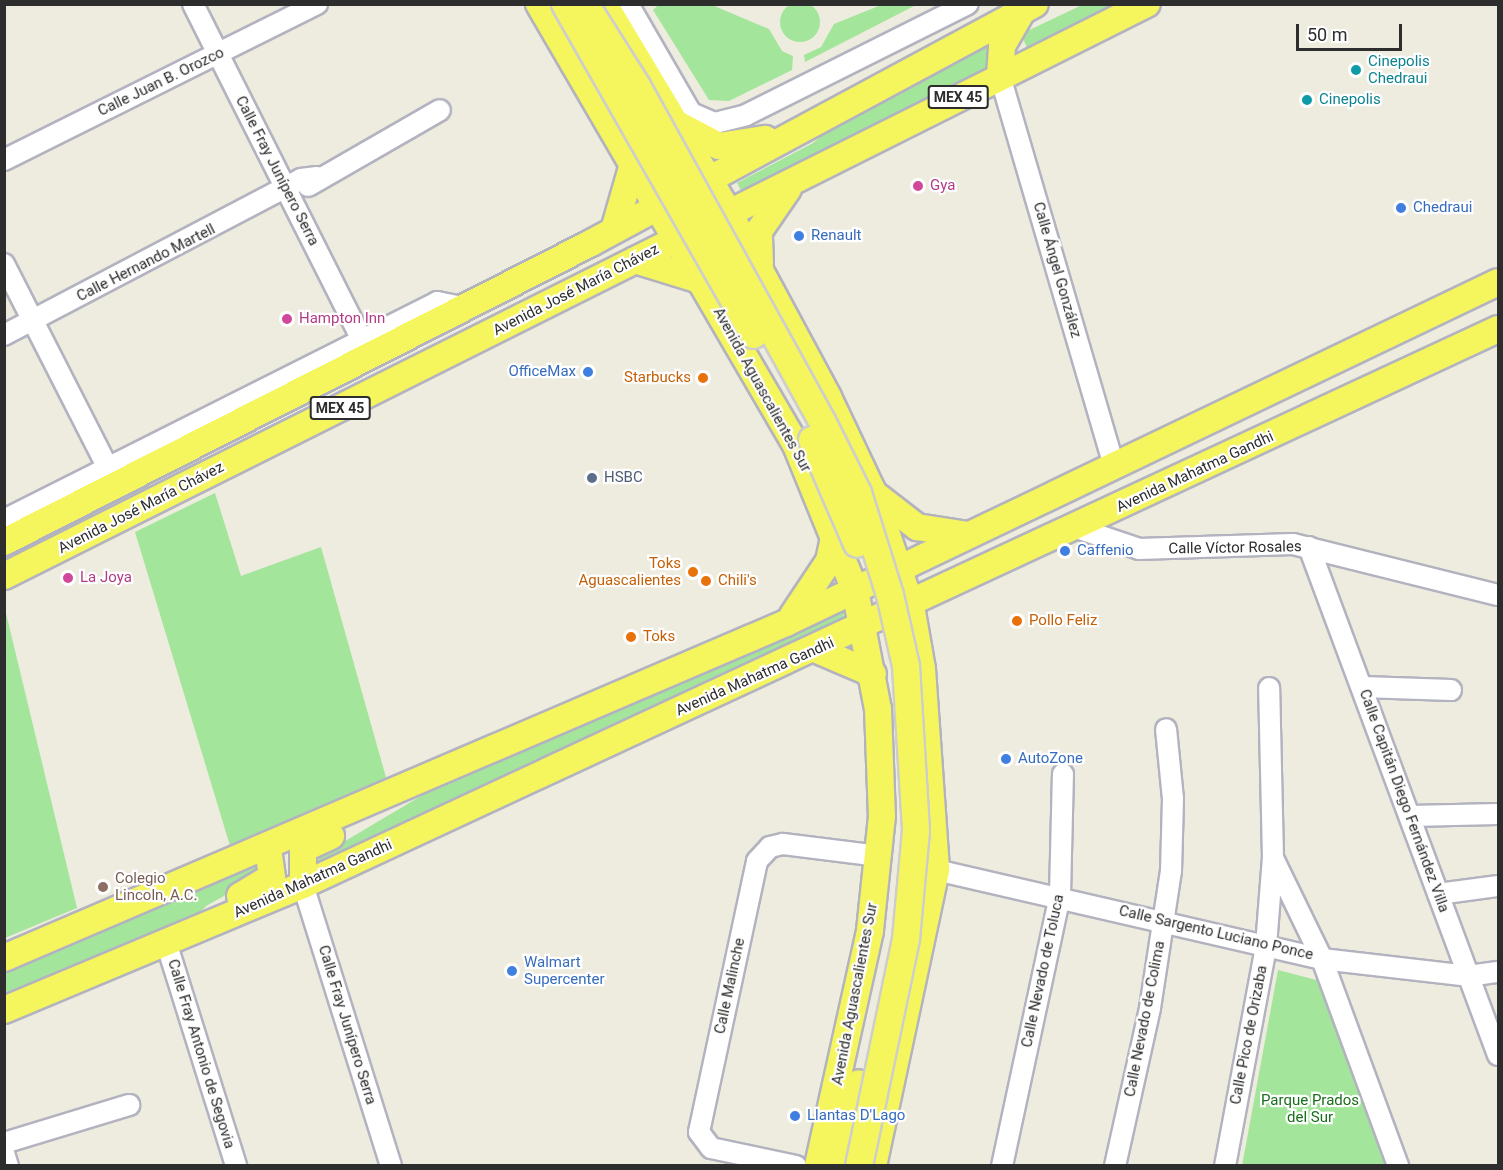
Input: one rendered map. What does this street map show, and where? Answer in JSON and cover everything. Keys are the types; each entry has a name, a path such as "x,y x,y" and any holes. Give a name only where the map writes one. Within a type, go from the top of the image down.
{"main road":[{"name":"Avenida Aguascalientes Sur","path":"539,4 812,478 835,532 855,590 868,651 882,816 879,856 862,974 818,1166"},
{"name":"Avenida Aguascalientes Sur","path":"565,4 825,465 854,530 873,598 894,704 902,830 892,937 839,1166"},
{"path":"585,4 637,86 831,437 858,493 890,595 910,700 916,840 906,939 860,1166"},
{"path":"604,4 621,32 678,109 692,135 719,147 786,134"},
{"name":"Avenida José María Chávez","path":"4,576 1147,4"},
{"path":"1000,76 1002,46 1029,8"},
{"name":"MEX 45","path":"4,542 658,208 786,134 1029,8"},
{"path":"557,35 574,51 595,59 615,46 621,32"},
{"path":"678,109 709,179 763,277 872,490 911,606 922,669"},
{"path":"614,230 633,164"},
{"path":"763,277 759,231 794,180"},
{"path":"635,260 700,280"},
{"path":"4,958 397,793 786,623 1498,282"},
{"name":"Avenida Mahatma Gandhi","path":"4,1010 303,885 815,649 868,651 911,606 1498,329"},
{"path":"812,478 826,488 844,487 857,473 858,459"},
{"path":"872,490 917,527 954,537 977,533"},
{"path":"786,623 819,581 835,532"},
{"path":"873,1166 936,870 921,642 929,617 963,581"},
{"path":"815,649 868,651 888,632 904,631 918,642"},
{"path":"303,885 303,849 351,826 397,793"},
{"path":"190,932 207,910 272,877 268,847"}],"street":[{"name":"Calle Fray Junípero Serra","path":"193,4 292,188 361,338"},
{"name":"Calle Juan B. Orozco","path":"4,160 318,4"},
{"path":"628,4 678,109 707,123 733,121 968,4"},
{"name":"Calle Ángel González","path":"1000,76 1114,465"},
{"name":"Calle Hernando Martell","path":"4,335 292,188 304,188 317,177 440,110"},
{"path":"4,264 108,468"},
{"path":"4,520 436,302 463,307"},
{"name":"Calle Víctor Rosales","path":"1077,528 1139,549 1309,547 1498,595"},
{"name":"Calle Capitán Diego Fernández Villa","path":"1309,547 1498,1055"},
{"path":"1363,687 1451,690"},
{"name":"Calle Pico de Orizaba","path":"1225,1166 1266,946 1274,858 1269,688"},
{"name":"Calle Nevado de Colima","path":"1115,1166 1163,922 1174,836 1167,729"},
{"name":"Calle Nevado de Toluca","path":"1002,1166 1060,895 1063,774"},
{"path":"1410,816 1498,814"},
{"name":"Calle Malinche","path":"796,1166 711,1148 699,1132 757,861 770,847 783,844 879,856"},
{"path":"1274,858 1322,959 1398,1166"},
{"name":"Calle Sargento Luciano Ponce","path":"936,870 1060,895 1322,959 1468,976 1498,972"},
{"name":"Calle Fray Junípero Serra","path":"303,885 391,1166"},
{"path":"1438,894 1498,886"},
{"name":"Calle Fray Antonio de Segovia","path":"166,942 236,1166"},
{"path":"4,1143 129,1105"},
{"path":"4,1153 8,1166"}],"green space":[{"path":"800,2 814,8 820,22 814,36 800,42 786,36 780,22 786,8"},
{"path":"658,5 712,5 769,29 782,51 793,56 792,70 729,101 709,100 653,10"},
{"path":"881,5 916,5 805,62 804,55 821,47 834,24"},
{"path":"1082,5 1119,5 1028,50 1021,34"},
{"path":"993,30 992,75 745,198 737,183 813,143 881,88"},
{"path":"215,493 241,576 321,547 387,781 231,849 135,532"},
{"path":"846,604 843,618 315,868 320,856 426,793"},
{"path":"5,609 77,908 4,938"},
{"path":"259,864 263,874 206,906 189,925 5,996 5,968"},
{"name":"Parque Prados del Sur","path":"1278,970 1324,982 1391,1165 1242,1166"}],"place":[{"name":"Cinepolis Chedraui","path":"1356,70"},
{"name":"Cinepolis","path":"1307,100"},
{"name":"Gya","path":"918,186"},
{"name":"Chedraui","path":"1401,208"},
{"name":"Renault","path":"799,236"},
{"name":"Hampton Inn","path":"287,319"},
{"name":"OfficeMax","path":"588,372"},
{"name":"Starbucks","path":"703,378"},
{"name":"HSBC","path":"592,478"},
{"name":"Caffenio","path":"1065,551"},
{"name":"Toks Aguascalientes","path":"693,572"},
{"name":"La Joya","path":"68,578"},
{"name":"Chili's","path":"706,581"},
{"name":"Pollo Feliz","path":"1017,621"},
{"name":"Toks","path":"631,637"},
{"name":"AutoZone","path":"1006,759"},
{"name":"Colegio Lincoln, A.C.","path":"103,887"},
{"name":"Walmart Supercenter","path":"512,971"},
{"name":"Llantas D'Lago","path":"795,1116"}]}
